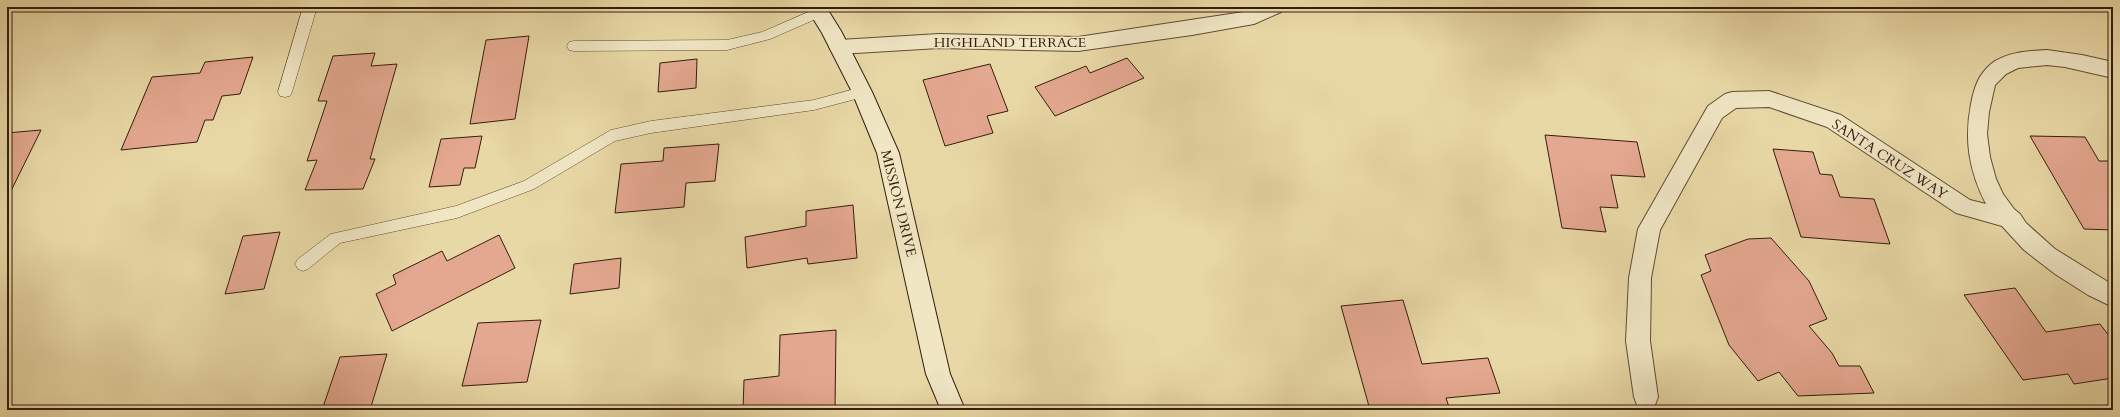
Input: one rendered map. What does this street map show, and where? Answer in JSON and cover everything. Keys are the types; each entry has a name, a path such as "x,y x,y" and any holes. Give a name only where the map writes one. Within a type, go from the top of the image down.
{"street":[{"name":"HIGHLAND TERRACE","path":"839,47 939,41 1078,44 1192,28 1254,17 1274,7"},
{"name":"MISSION DRIVE","path":"818,9 862,92 888,153 938,374 953,410"},
{"path":"2113,70 2069,59 2046,56 2031,58 2005,65 1987,81 1977,123 1981,170 1995,200 2030,241 2077,278 2113,297"},
{"name":"SANTA CRUZ WAY","path":"1646,397 1638,341 1640,278 1649,228 1715,112 1732,100 1769,99 1834,121 1964,207 2012,220"}],"lane":[{"path":"285,92 310,7"},
{"path":"574,46 727,45 765,36 818,9"},
{"path":"303,264 336,238 457,212 529,185 611,136 651,127 814,105 862,92"}],"building":[{"path":"529,36 515,119 470,124 486,40"},
{"path":"375,53 371,66 397,64 370,159 375,159 363,189 305,190 317,160 307,161 327,101 318,101 333,56"},
{"path":"253,57 240,94 222,96 213,120 205,120 197,142 121,150 152,77 200,73 205,62"},
{"path":"1127,58 1144,78 1055,116 1035,87 1086,66 1090,73"},
{"path":"697,59 696,88 658,92 660,63"},
{"path":"990,64 1008,111 987,116 993,133 945,146 923,80"},
{"path":"41,130 7,199 7,133"},
{"path":"1545,135 1637,142 1645,177 1611,175 1618,208 1600,207 1606,232 1562,228"},
{"path":"482,136 475,168 464,168 460,185 429,187 441,139"},
{"path":"2030,136 2085,137 2099,161 2113,161 2113,230 2084,229"},
{"path":"719,144 715,181 686,183 684,207 615,213 621,164 663,161 664,148"},
{"path":"1773,149 1813,152 1820,174 1832,175 1840,197 1874,199 1890,244 1801,237"},
{"path":"853,205 857,258 808,264 807,258 747,268 745,237 806,226 806,211"},
{"path":"280,232 264,289 225,294 243,236"},
{"path":"499,235 515,268 392,331 376,294 396,284 393,275 442,251 447,261"},
{"path":"1771,238 1809,281 1827,319 1809,326 1832,353 1839,366 1860,366 1874,393 1798,396 1779,372 1758,381 1729,345 1701,275 1711,271 1705,255 1748,239"},
{"path":"621,258 619,288 570,294 574,264"},
{"path":"2015,288 2046,332 2100,324 2113,341 2113,378 2074,384 2068,374 2023,380 1964,295"},
{"path":"1403,300 1422,364 1488,358 1500,393 1446,398 1450,410 1370,410 1341,306"},
{"path":"541,320 527,382 462,386 478,323"},
{"path":"836,330 835,410 743,410 744,380 779,376 780,335"},
{"path":"387,354 370,410 322,410 340,357"}]}
